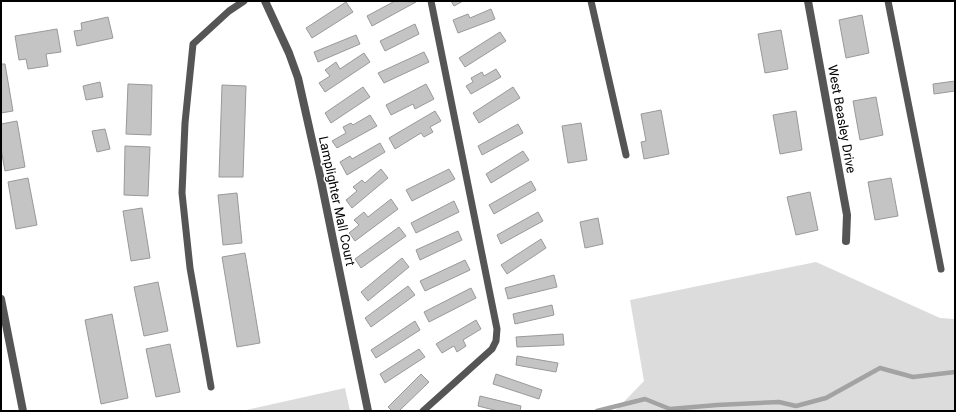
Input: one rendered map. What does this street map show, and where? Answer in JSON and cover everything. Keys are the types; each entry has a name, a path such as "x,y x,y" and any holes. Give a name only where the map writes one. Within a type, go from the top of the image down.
{"street":[{"name":"Lamplighter Mall Court","path":"265,1 289,53 298,78 322,184 368,411"},
{"name":"West Beasley Drive","path":"808,1 846,214 846,241"},
{"path":"1,299 23,411"}],"lane":[{"path":"211,387 190,268 182,193 185,123 193,44 229,11 244,1"},
{"path":"423,411 492,349 496,341 497,329 431,1"},
{"path":"591,1 626,155"},
{"path":"888,1 941,270"}],"shaded area":[{"path":"816,262 940,318 955,319 955,411 615,411 644,381 630,300"},
{"path":"345,388 350,411 242,411"}],"building":[{"path":"395,1 416,2 372,26 367,16"},
{"path":"451,1 463,1 454,6"},
{"path":"346,2 353,12 312,38 306,28"},
{"path":"491,9 495,19 458,33 453,20 468,14 470,18"},
{"path":"862,15 869,53 846,58 839,20"},
{"path":"108,17 113,38 77,46 74,31 82,30 81,23"},
{"path":"415,24 419,34 385,51 380,41"},
{"path":"57,29 61,52 46,54 48,66 28,69 26,59 19,60 15,36"},
{"path":"781,30 788,69 765,73 758,34"},
{"path":"500,32 506,41 465,67 459,58"},
{"path":"356,35 360,44 318,62 314,52"},
{"path":"424,52 429,62 384,83 378,73"},
{"path":"364,53 370,62 325,92 319,83 330,76 325,70 336,62 340,69"},
{"path":"1,64 5,64 13,111 1,113"},
{"path":"496,69 501,77 471,94 466,86 473,82 471,78 482,72 484,76"},
{"path":"955,81 955,91 934,94 933,84"},
{"path":"100,82 103,97 86,100 83,86"},
{"path":"128,84 152,85 151,135 126,134"},
{"path":"426,84 434,99 415,109 413,104 391,115 386,105"},
{"path":"222,85 246,86 243,177 219,177"},
{"path":"363,87 370,97 331,123 325,113"},
{"path":"513,87 520,98 479,123 473,113"},
{"path":"876,97 883,135 860,140 853,101"},
{"path":"661,110 669,154 644,159 641,142 646,141 641,114"},
{"path":"435,111 441,121 430,127 433,132 424,137 421,133 395,149 389,138"},
{"path":"796,111 802,150 780,154 773,115"},
{"path":"370,115 377,126 337,148 332,141 346,133 343,127 351,123 353,125"},
{"path":"17,121 25,167 5,171 1,149 1,124"},
{"path":"581,123 587,160 568,163 562,126"},
{"path":"518,124 523,133 482,155 478,146"},
{"path":"105,129 110,149 97,152 92,131"},
{"path":"380,143 385,152 347,175 340,162 350,156 352,159"},
{"path":"125,146 150,147 148,196 124,195"},
{"path":"523,151 529,160 491,183 486,174"},
{"path":"381,169 388,178 352,208 346,200 357,191 353,187 362,180 365,183"},
{"path":"449,169 455,179 412,201 406,190"},
{"path":"28,178 37,225 16,229 8,182"},
{"path":"891,178 898,216 875,220 868,182"},
{"path":"531,181 536,190 494,214 489,205"},
{"path":"810,192 818,230 796,235 787,197"},
{"path":"237,193 242,243 223,245 218,195"},
{"path":"391,199 398,209 355,241 349,233 359,225 354,220 364,212 368,217"},
{"path":"454,201 459,212 416,233 411,223"},
{"path":"142,208 150,258 131,261 123,211"},
{"path":"538,212 543,221 501,244 497,235"},
{"path":"598,218 603,244 585,248 580,222"},
{"path":"399,227 406,236 361,268 355,259"},
{"path":"458,231 462,240 420,260 416,250"},
{"path":"541,239 546,248 507,274 501,265"},
{"path":"245,253 260,343 237,347 222,257"},
{"path":"402,258 409,267 368,301 361,292"},
{"path":"465,260 470,270 425,291 420,281"},
{"path":"554,275 557,287 508,299 505,288"},
{"path":"158,282 168,331 144,336 134,287"},
{"path":"408,286 415,295 371,327 365,318"},
{"path":"471,288 476,298 429,322 424,312"},
{"path":"552,305 554,315 515,324 513,314"},
{"path":"112,314 128,398 101,404 85,320"},
{"path":"476,320 481,329 463,340 466,346 457,352 454,346 442,353 436,344"},
{"path":"415,321 420,330 376,358 371,350"},
{"path":"563,334 564,345 517,347 516,337"},
{"path":"170,344 180,392 156,397 146,349"},
{"path":"419,349 425,357 385,383 380,374"},
{"path":"517,356 558,363 556,372 516,365"},
{"path":"421,374 429,382 399,411 392,411 388,407"},
{"path":"496,374 542,390 539,399 493,384"},
{"path":"480,396 521,406 520,411 498,411 478,406"}],"waterway":[{"path":"597,411 645,399 670,409 779,402 796,406 826,398 880,368 913,377 955,372"}]}
